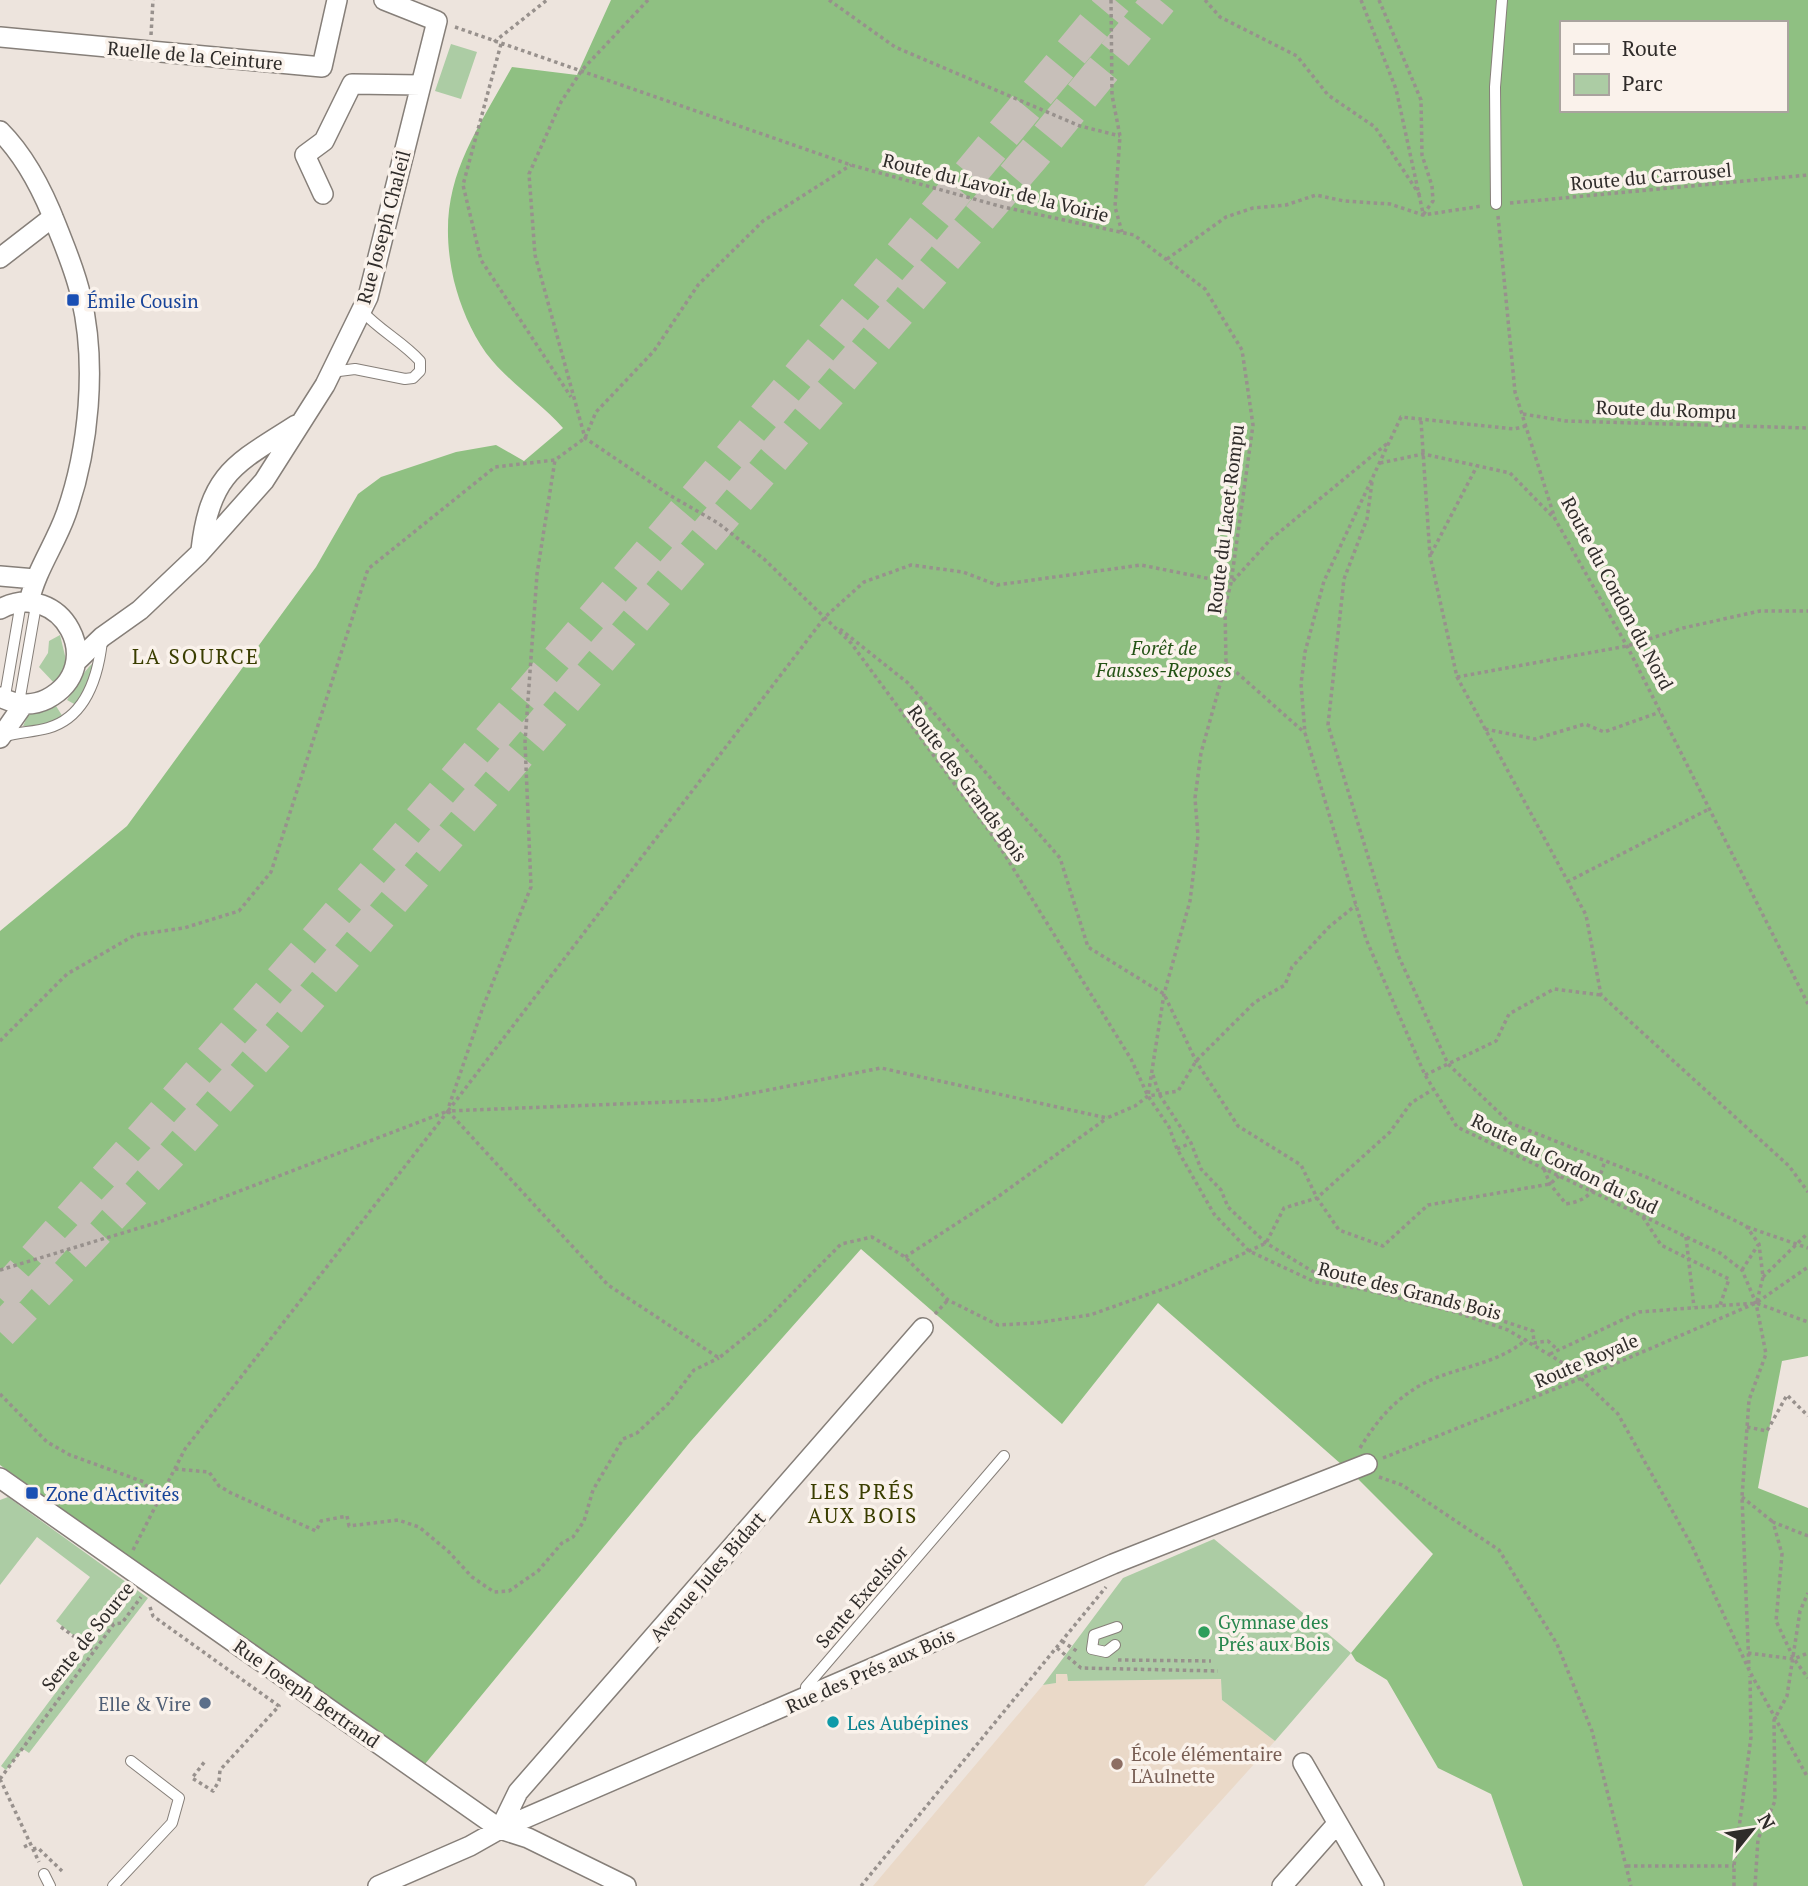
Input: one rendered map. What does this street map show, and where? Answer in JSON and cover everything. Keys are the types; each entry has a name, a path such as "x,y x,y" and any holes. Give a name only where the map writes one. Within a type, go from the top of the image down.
{"street":[{"name":"Ruelle de la Ceinture","path":"0,37 323,67 337,0"},
{"name":"Rue Joseph Chaleil","path":"23,705 38,703 63,688 76,662 102,637 140,610 201,551 264,481 331,372 368,297 437,21 384,0"},
{"path":"323,194 306,155 324,141 352,84 421,85"},
{"path":"0,131 33,175 53,217 82,298 88,360 87,401 77,473 66,514 35,579 29,602"},
{"path":"0,258 53,217"},
{"name":"Rue Joseph Chaleil","path":"201,551 212,504 223,479 237,462 301,422"},
{"path":"0,576 35,579"},
{"path":"0,609 29,602 57,613 73,634 76,662"},
{"path":"73,634 102,637"},
{"path":"0,696 23,705 0,738"},
{"name":"Avenue Jules Bidart","path":"500,1829 518,1792 923,1328"},
{"name":"Rue des Prés aux Bois","path":"378,1886 470,1846 500,1829 1113,1564 1360,1462"},
{"name":"Rue Joseph Bertrand","path":"1,1480 500,1829 527,1838 626,1886"},
{"path":"1303,1763 1336,1825 1374,1886"},
{"path":"1282,1886 1336,1825"}],"lane":[{"path":"1496,204 1495,87 1502,0"},
{"path":"331,372 355,369 405,379 413,378 420,372 420,361 411,351 373,323 361,310"},
{"path":"0,696 6,691 20,608 29,602 35,611 20,697 23,705"},
{"path":"0,738 45,729 74,713 90,689 102,637"},
{"name":"Sente Excelsior","path":"806,1699 806,1687 1004,1456"},
{"path":"1115,1645 1106,1651 1092,1649 1094,1635 1116,1627"},
{"path":"113,1886 172,1823 179,1798 131,1761"},
{"path":"44,1874 50,1886"}],"path":[{"path":"149,51 153,0"},
{"path":"494,42 547,0"},
{"path":"585,438 534,255 529,174 561,102 582,70 648,0"},
{"path":"829,0 895,47 1080,126 1120,136"},
{"path":"1111,0 1112,95 1120,136 1115,207 1122,232"},
{"path":"1205,0 1220,18 1297,56 1328,95 1375,127 1421,197"},
{"path":"1361,0 1396,89 1423,215"},
{"path":"1379,0 1421,100 1422,155 1432,186 1433,201 1423,215"},
{"path":"467,32 582,70"},
{"path":"501,44 463,186 481,260 573,400"},
{"name":"Route du Lavoir de la Voirie","path":"582,70 851,165 1003,207 1134,235"},
{"path":"0,1041 68,974 135,935 184,928 239,911 271,872 368,569 495,467 555,460 585,438 596,412 654,351 698,285 763,221 851,165"},
{"name":"Route du Carrousel","path":"1423,215 1496,204 1808,175"},
{"path":"1166,259 1226,217 1253,208 1286,205 1316,195 1390,204 1423,215"},
{"name":"Route du Cordon du Nord","path":"1496,204 1515,392 1555,519 1627,646 1808,1004"},
{"name":"Route du Lacet Rompu","path":"1134,235 1205,289 1242,350 1253,425 1231,583 1225,607 1226,663 1201,753 1195,798 1198,836 1190,901 1164,994 1148,1096"},
{"name":"Route du Rompu","path":"1522,414 1566,421 1808,428"},
{"name":"Route du Cordon du Sud","path":"1421,421 1401,417 1372,479 1321,593 1305,652 1301,684 1305,733 1366,939 1432,1090 1457,1127 1720,1253 1742,1270"},
{"path":"1526,426 1514,429 1421,421 1430,556 1457,677 1586,915 1601,995"},
{"name":"Route des Grands Bois","path":"585,438 671,496 718,523 764,559 851,643 995,839 1125,1048 1148,1096 1169,1127 1177,1149 1214,1214 1249,1251 1315,1282 1429,1306 1508,1329 1534,1343 1582,1378 1618,1414 1692,1546 1750,1672 1808,1778"},
{"path":"126,1565 185,1449 448,1111 825,617 864,582 911,565 963,572 998,585 1141,565 1231,583 1271,539 1390,440"},
{"path":"1380,463 1423,454 1510,473 1555,519"},
{"path":"448,1111 483,1007 531,887 525,742 537,574 555,460"},
{"path":"1430,556 1477,466"},
{"path":"1372,479 1367,519 1344,579 1328,725 1398,955 1448,1064 1510,1123 1651,1179 1746,1226 1808,1248"},
{"path":"1457,677 1627,646 1683,628 1760,611 1808,611"},
{"path":"825,617 908,683 1060,858 1088,947 1164,994 1196,1061 1238,1126 1301,1165 1317,1198 1339,1230 1384,1246 1428,1205 1550,1184 1559,1176"},
{"path":"1226,663 1305,733"},
{"path":"1484,729 1535,739 1586,724 1604,732 1660,712"},
{"path":"1567,883 1709,809"},
{"path":"905,1257 999,1196 1107,1118 1135,1106 1148,1096 1178,1091 1196,1061 1255,1002 1284,985 1292,967 1329,926 1356,905"},
{"path":"1425,1075 1496,1041 1509,1014 1554,989 1601,995 1789,1166 1808,1192"},
{"path":"0,1270 159,1222 448,1111 717,1100 881,1068 1107,1118"},
{"path":"1153,1075 1159,1094 1191,1143 1201,1169 1221,1190 1228,1207 1266,1243 1317,1274 1331,1273 1351,1283 1373,1283 1390,1292 1411,1293 1426,1299 1429,1306 1479,1313 1533,1331 1534,1343 1548,1341 1558,1350"},
{"path":"175,1469 209,1472 219,1486 231,1493 316,1531 321,1521 347,1516 349,1526 398,1520 419,1527 449,1551 472,1577 495,1592 509,1591 538,1571 562,1543 573,1537 584,1521 593,1490 623,1439 637,1433 668,1404 694,1370 719,1358 766,1320 841,1244 872,1237 905,1257 948,1300 998,1325 1090,1315 1177,1284 1266,1243 1284,1209 1317,1198 1390,1132 1411,1103 1432,1090"},
{"path":"448,1111 608,1285 719,1358"},
{"path":"1177,1149 1191,1143"},
{"path":"1544,1168 1550,1184 1566,1204 1581,1202 1594,1193 1605,1161"},
{"path":"1643,1216 1661,1245 1729,1279 1720,1306"},
{"path":"1746,1226 1759,1244 1763,1277 1756,1303"},
{"path":"1763,1277 1808,1233"},
{"path":"1686,1237 1694,1307"},
{"path":"1734,1886 1753,1698 1748,1653 1742,1497 1749,1400 1766,1354 1756,1303 1742,1270 1759,1244"},
{"name":"Route Royale","path":"1360,1462 1582,1378 1756,1303 1808,1267"},
{"path":"1550,1354 1639,1312 1756,1303 1808,1322"},
{"path":"1527,1339 1510,1354 1420,1385 1381,1415 1360,1462 1402,1485 1499,1550 1557,1644 1592,1731 1631,1886"},
{"path":"0,1394 47,1441 70,1455 144,1482 151,1493 160,1497"},
{"path":"1747,1427 1767,1430 1787,1395 1808,1416"},
{"path":"1742,1497 1773,1521 1808,1536"},
{"path":"1773,1521 1782,1554 1776,1621 1794,1659 1808,1678"},
{"path":"861,1886 1114,1578 1113,1564"},
{"name":"Sente de Source","path":"44,1874 0,1779 114,1624 122,1623 152,1584"},
{"path":"1755,1886 1758,1839 1774,1801 1774,1720 1787,1696 1800,1611 1808,1593"},
{"path":"153,1616 279,1706 220,1770 219,1781 213,1791 192,1778 206,1760"},
{"path":"61,1627 94,1651"},
{"path":"1062,1641 1080,1653"},
{"path":"1056,1648 1082,1668 1218,1671"},
{"path":"1748,1653 1794,1659 1808,1653"},
{"path":"1115,1660 1211,1661"},
{"path":"23,1847 30,1843"},
{"path":"33,1849 37,1848 62,1871"},
{"path":"1627,1866 1734,1866"}],"shaded area":[{"name":"École élémentaire L'Aulnette","path":"1056,1674 1067,1674 1068,1681 1221,1679 1222,1700 1275,1741 1144,1886 873,1886 1043,1685 1056,1683"}],"green space":[{"name":"Forêt de Fausses-Reposes","path":"611,0 1808,0 1808,1356 1782,1361 1758,1488 1808,1508 1808,1886 1523,1886 1491,1794 1438,1768 1387,1680 1356,1661 1351,1653 1433,1554 1358,1479 1158,1303 1062,1424 861,1249 691,1441 425,1764 235,1633 0,1465 0,931 127,826 316,567 358,494 381,477 456,452 496,445 524,461 563,428 486,353 463,309 454,281 449,249 448,219 459,168 512,67 577,75"},
{"path":"451,44 477,52 461,99 435,91"},
{"path":"60,635 67,664 56,685 39,667 48,653 49,641"},
{"path":"93,663 87,687 76,705 67,700 82,675"},
{"path":"56,706 63,717 42,726 23,726 28,715"},
{"path":"8,1497 148,1598 29,1753 23,1749 6,1770 1,1766 89,1648 56,1621 90,1577 37,1537 0,1585 0,1500"},
{"name":"Gymnase des Prés aux Bois","path":"1214,1539 1351,1653 1275,1741 1222,1700 1221,1679 1068,1681 1067,1674 1056,1674 1056,1683 1043,1685 1123,1578"}],"tunnel":[{"path":"0,1298 284,978 564,654 1115,0"},
{"path":"0,1332 169,1154 278,1033 1033,155 1160,0"}],"place":[{"name":"Émile Cousin","path":"73,300"},
{"name":"Zone d'Activités","path":"32,1493"},
{"name":"Gymnase des Prés aux Bois","path":"1204,1632"},
{"name":"Elle & Vire","path":"205,1703"},
{"name":"Les Aubépines","path":"833,1722"},
{"name":"École élémentaire L'Aulnette","path":"1117,1764"}],"district":[{"name":"LA SOURCE","path":"196,656"},
{"name":"LES PRÉS AUX BOIS","path":"863,1503"}]}
